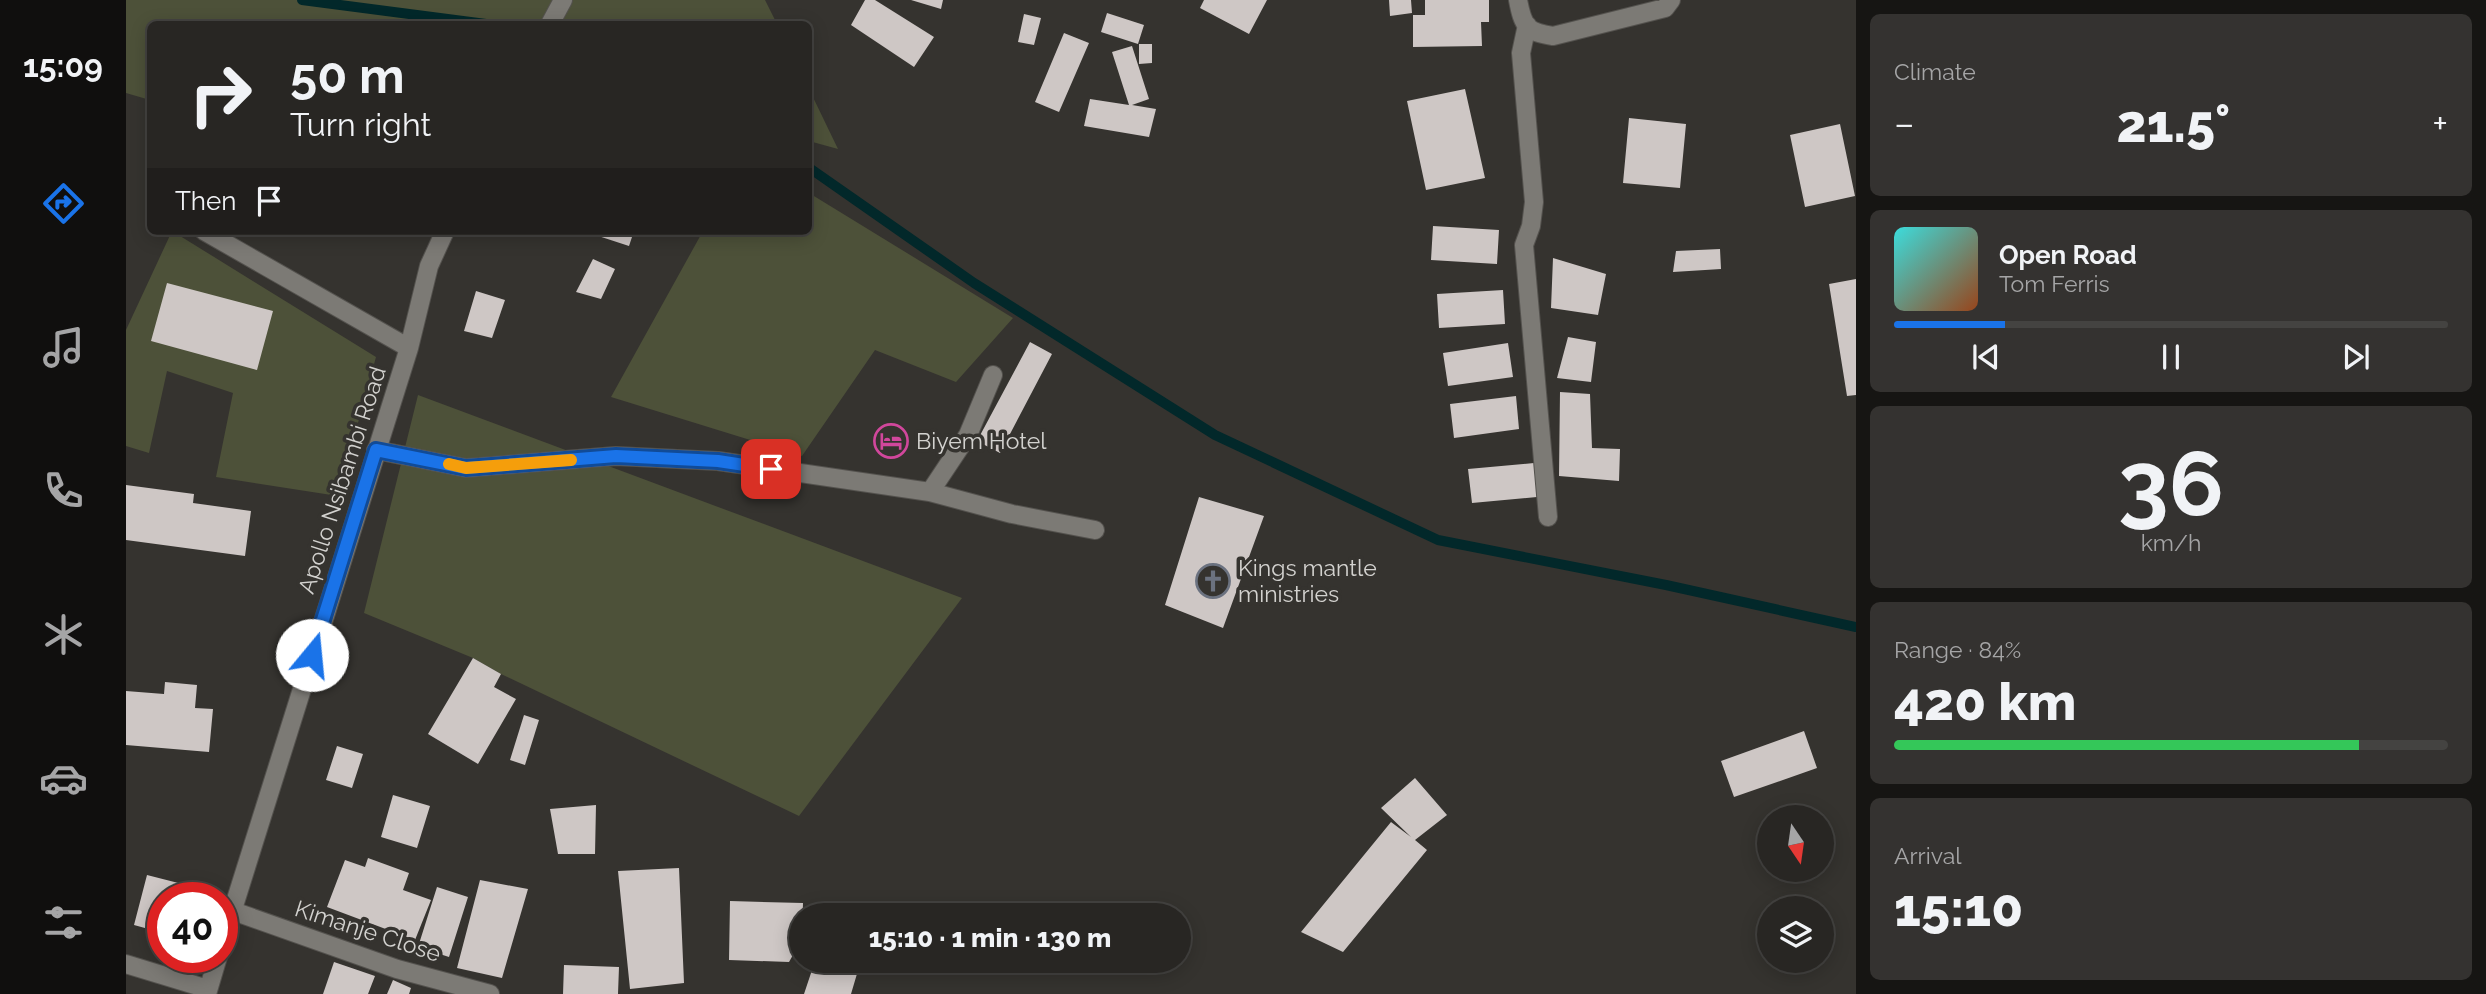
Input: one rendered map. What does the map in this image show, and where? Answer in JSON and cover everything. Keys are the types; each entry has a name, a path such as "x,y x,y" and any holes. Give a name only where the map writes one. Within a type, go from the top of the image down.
{"street":[{"path":"1518,0 1521,15 1527,25 1535,33 1553,36 1665,8 1671,0"},
{"path":"1527,25 1521,53 1534,202 1531,226 1524,245 1548,517"},
{"path":"211,235 410,348"},
{"name":"Apollo Nsibambi Road","path":"238,895 410,348 429,266 443,235"},
{"path":"930,492 968,435 993,375"},
{"path":"376,450 466,468 616,456 718,461 930,492 1012,514 1095,530"},
{"name":"Kimanje Close","path":"238,913 397,969 490,994"},
{"path":"126,964 208,992 213,973"}],"green space":[{"path":"126,0 765,0 776,21 147,21 147,99 126,93"},
{"path":"812,95 838,149 812,142"},
{"path":"812,195 1013,318 956,382 875,350 802,456 611,397 701,235 812,235"},
{"path":"170,235 178,235 376,357 338,496 216,477 233,393 167,371 149,453 126,446 126,330"},
{"path":"418,395 962,598 799,816 501,674 473,658 364,613"}],"building":[{"path":"865,0 875,0 934,37 914,67 851,25"},
{"path":"911,0 943,0 941,9"},
{"path":"1204,0 1267,0 1249,34 1200,8"},
{"path":"1389,0 1411,0 1412,13 1390,16"},
{"path":"1425,0 1489,0 1489,22 1481,22 1482,46 1413,47 1413,15 1425,15"},
{"path":"1107,13 1144,25 1138,44 1101,32"},
{"path":"1024,14 1041,18 1034,45 1018,42"},
{"path":"1064,33 1089,43 1059,112 1035,102"},
{"path":"1139,44 1152,44 1152,63 1139,64"},
{"path":"1132,46 1149,99 1132,105 1156,109 1149,137 1084,126 1090,99 1129,105 1112,52"},
{"path":"1465,89 1485,178 1426,190 1407,101"},
{"path":"1629,118 1686,124 1680,188 1623,183"},
{"path":"1840,124 1855,196 1805,207 1790,135"},
{"path":"1433,226 1499,230 1497,264 1431,260"},
{"path":"595,235 633,235 629,246"},
{"path":"1720,249 1721,269 1673,272 1676,251"},
{"path":"1553,258 1606,274 1598,315 1551,308"},
{"path":"593,259 615,269 601,299 576,292"},
{"path":"1856,279 1856,395 1847,396 1829,284"},
{"path":"167,283 273,311 257,370 151,341"},
{"path":"1503,290 1505,324 1439,328 1437,294"},
{"path":"476,291 505,300 492,338 464,331"},
{"path":"1568,337 1596,342 1591,382 1557,378"},
{"path":"1030,342 1052,354 1000,453 977,441"},
{"path":"1508,343 1513,377 1448,386 1443,353"},
{"path":"1560,392 1590,394 1592,448 1620,449 1619,481 1559,476"},
{"path":"1516,396 1519,429 1454,438 1450,404"},
{"path":"1534,463 1537,497 1472,503 1468,469"},
{"path":"126,485 194,494 193,503 251,511 245,556 126,540"},
{"path":"1199,497 1264,516 1223,628 1165,605"},
{"path":"473,658 501,674 494,687 516,699 478,764 428,734"},
{"path":"165,682 197,685 195,708 213,709 209,752 126,745 126,691 164,694"},
{"path":"524,715 539,720 525,765 510,760"},
{"path":"1804,731 1817,768 1734,797 1721,761"},
{"path":"337,746 363,754 352,788 326,780"},
{"path":"1415,778 1447,815 1415,840 1427,850 1343,952 1301,932 1391,822 1411,837 1381,808"},
{"path":"393,795 430,806 417,848 381,837"},
{"path":"596,805 595,854 558,854 550,809"},
{"path":"368,858 409,873 403,890 431,900 415,940 327,907 345,860 365,867"},
{"path":"679,868 684,983 630,989 618,871"},
{"path":"147,875 174,882 147,882 147,929 134,925"},
{"path":"480,880 528,889 502,978 457,968"},
{"path":"437,887 468,897 449,957 418,947"},
{"path":"730,901 803,903 789,903 789,962 729,960"},
{"path":"334,962 375,976 368,994 323,994"},
{"path":"564,965 619,967 618,994 563,994"},
{"path":"811,973 857,973 851,994 804,994"},
{"path":"393,980 411,988 409,994 387,994"}],"waterway":[{"path":"302,0 463,21"},
{"path":"812,170 974,283 1215,435 1438,540 1666,585 1856,627"}],"slow traffic":[{"path":"449,464 466,468 571,460"}],"place":[{"name":"Biyem Hotel","path":"891,441"},
{"name":"Kings mantle ministries","path":"1213,581"}],"route":[{"path":"312,655 376,450 466,468 616,456 718,461 771,469"}]}
